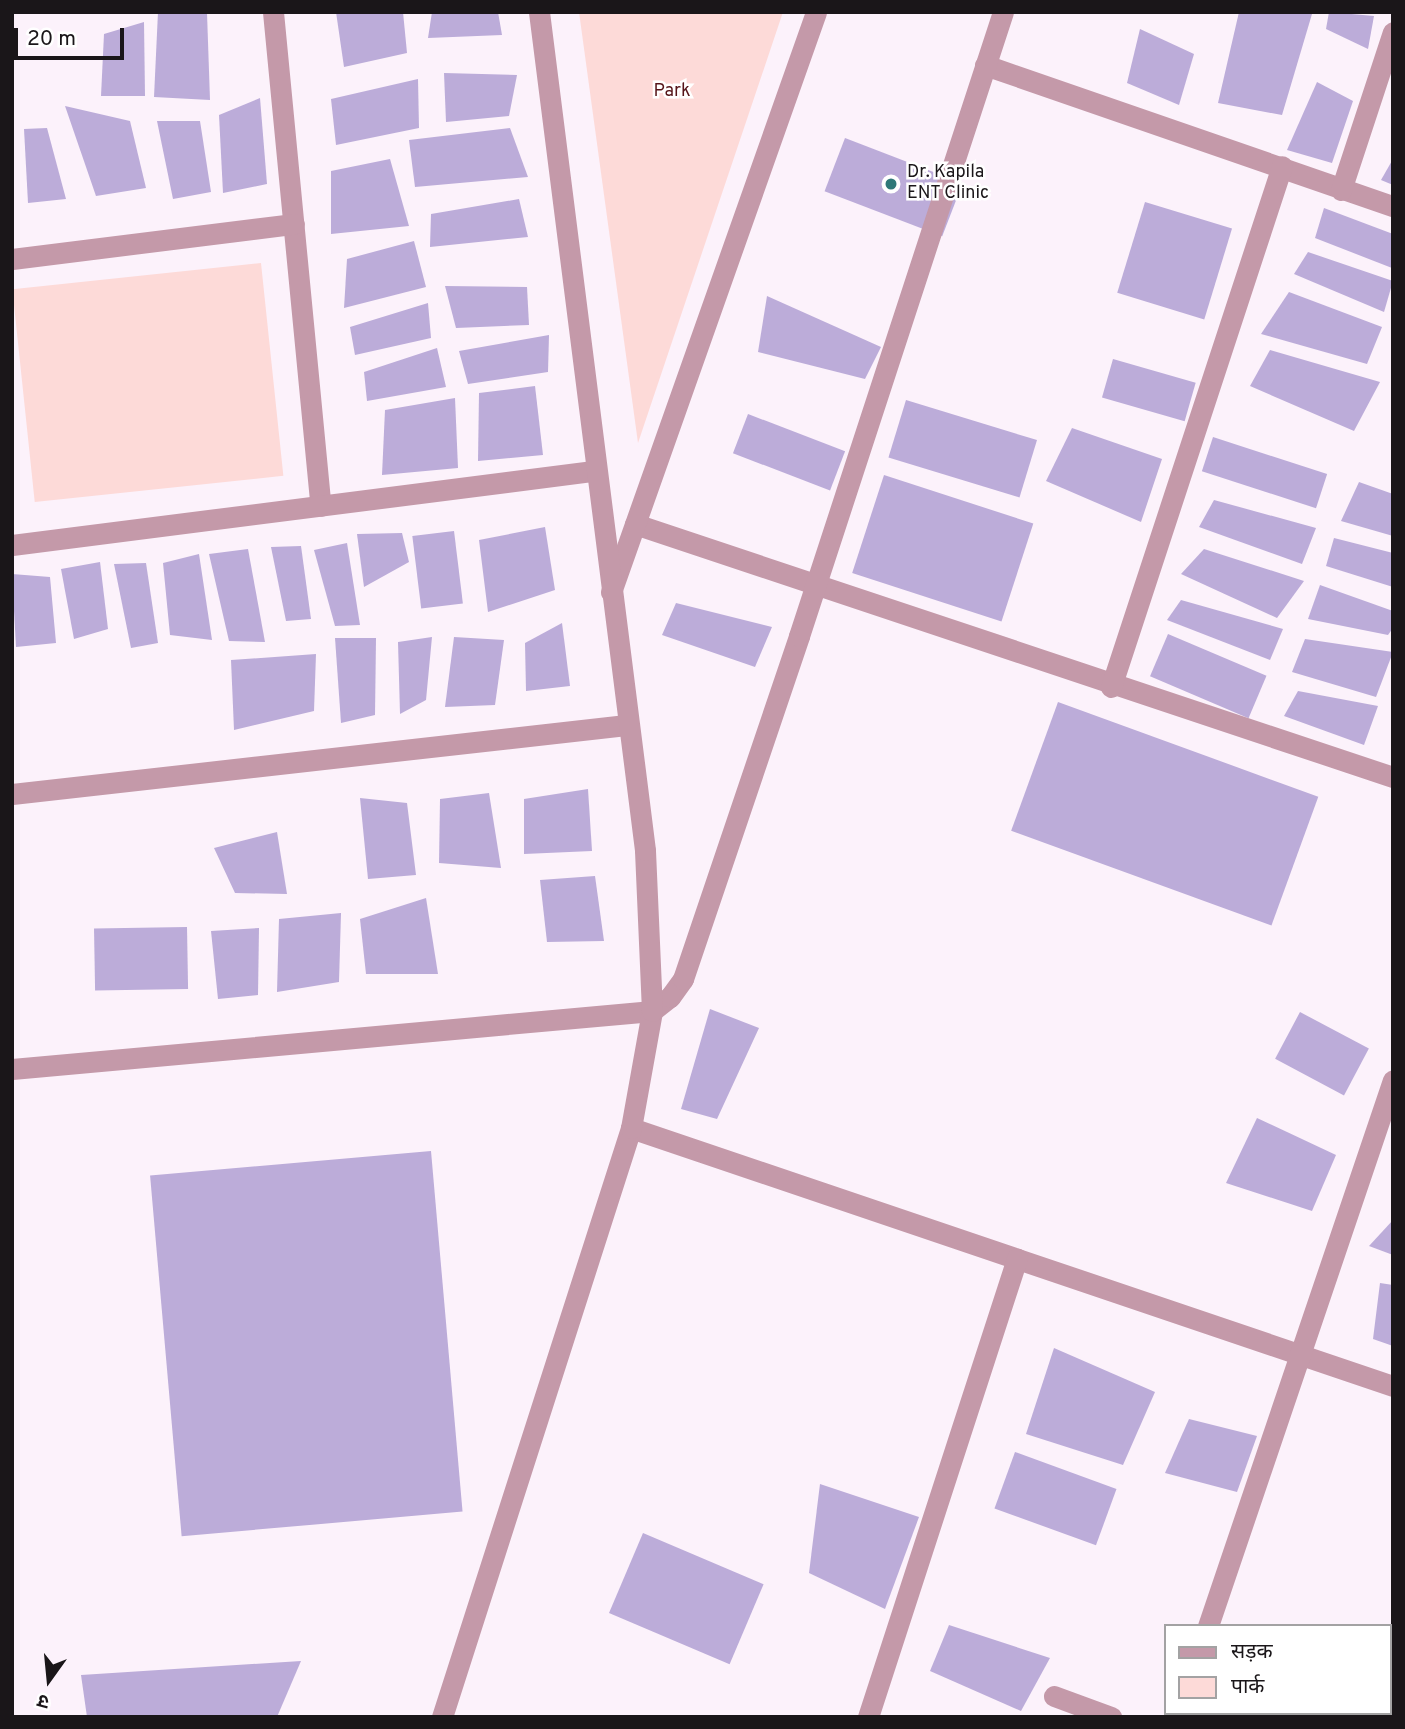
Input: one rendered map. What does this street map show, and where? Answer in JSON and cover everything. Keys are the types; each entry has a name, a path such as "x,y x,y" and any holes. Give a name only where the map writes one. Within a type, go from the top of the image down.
{"street":[{"path":"273,12 321,506"},
{"path":"442,1717 631,1128 652,1011 645,850 593,471 539,12"},
{"path":"610,597 816,12"},
{"path":"12,1069 652,1011 683,979 817,582 1003,12"},
{"path":"1342,190 1393,32"},
{"path":"985,65 1393,206"},
{"path":"1111,687 1282,166"},
{"path":"12,259 294,224"},
{"path":"12,545 593,471"},
{"path":"635,524 817,582 1111,687 1391,772"},
{"path":"12,794 626,725"},
{"path":"1209,1624 1393,1080"},
{"path":"631,1128 1393,1387"},
{"path":"868,1717 1017,1259"},
{"path":"1054,1696 1111,1717"}],"green space":[{"name":"Park","path":"579,12 783,12 638,443"},
{"path":"261,263 283,476 35,502 12,289"}],"building":[{"path":"158,12 207,13 210,100 154,97"},
{"path":"336,12 403,12 407,53 344,67"},
{"path":"432,12 498,12 502,35 428,38"},
{"path":"1239,12 1312,14 1282,115 1218,103"},
{"path":"1329,12 1374,16 1368,49 1326,29"},
{"path":"144,22 145,96 101,96 104,34"},
{"path":"1140,29 1194,54 1179,105 1127,83"},
{"path":"444,73 517,75 509,116 446,122"},
{"path":"418,79 419,128 336,145 331,99"},
{"path":"1317,82 1353,101 1332,163 1287,150"},
{"path":"260,98 267,184 223,193 219,115"},
{"path":"65,106 130,121 146,188 96,196"},
{"path":"157,121 200,121 211,192 173,199"},
{"path":"47,128 66,199 28,203 24,129"},
{"path":"510,128 528,177 415,187 409,140"},
{"path":"845,138 963,183 942,236 825,191"},
{"path":"390,159 409,226 331,234 331,171"},
{"path":"1393,159 1393,185 1381,180"},
{"path":"519,199 528,237 430,247 431,214"},
{"path":"1145,202 1232,229 1204,319 1117,293"},
{"path":"1324,208 1393,234 1392,268 1315,238"},
{"path":"414,241 426,287 344,308 347,259"},
{"path":"1308,252 1393,281 1384,312 1294,274"},
{"path":"445,286 527,287 529,325 456,328"},
{"path":"1289,292 1382,327 1367,364 1261,334"},
{"path":"767,296 881,347 865,379 758,352"},
{"path":"428,303 431,338 355,355 350,327"},
{"path":"549,335 548,372 468,384 459,351"},
{"path":"437,348 446,387 367,401 364,372"},
{"path":"1270,350 1380,382 1354,431 1250,386"},
{"path":"1113,359 1196,383 1185,421 1102,397"},
{"path":"535,386 543,455 478,461 479,393"},
{"path":"455,398 458,468 382,475 385,410"},
{"path":"906,400 1037,440 1019,497 888,457"},
{"path":"748,414 845,451 830,490 733,453"},
{"path":"1072,428 1162,459 1141,522 1046,481"},
{"path":"1213,437 1327,474 1316,508 1202,471"},
{"path":"884,475 1033,524 1001,621 852,573"},
{"path":"1359,482 1393,494 1393,536 1341,521"},
{"path":"1214,500 1316,528 1302,564 1199,527"},
{"path":"545,527 555,590 488,612 479,540"},
{"path":"454,531 463,603 421,609 412,536"},
{"path":"402,533 409,562 364,587 357,534"},
{"path":"1334,538 1393,553 1393,587 1326,566"},
{"path":"347,543 360,625 335,626 314,550"},
{"path":"301,546 311,619 286,621 271,547"},
{"path":"248,549 265,642 229,641 209,554"},
{"path":"1204,549 1304,581 1277,618 1181,574"},
{"path":"199,554 212,640 170,635 163,563"},
{"path":"100,562 108,629 74,639 61,569"},
{"path":"146,563 158,643 131,648 114,564"},
{"path":"12,574 50,577 56,643 16,647"},
{"path":"1320,585 1393,611 1393,628 1388,635 1308,619"},
{"path":"1181,600 1283,629 1270,660 1167,620"},
{"path":"676,603 772,627 755,667 662,635"},
{"path":"562,623 570,686 526,691 525,643"},
{"path":"1168,634 1266,676 1249,718 1150,676"},
{"path":"432,637 426,700 400,714 398,642"},
{"path":"454,637 504,640 495,705 445,707"},
{"path":"335,638 376,638 375,715 341,723"},
{"path":"1305,639 1393,652 1376,697 1292,672"},
{"path":"316,654 314,711 234,730 231,660"},
{"path":"1298,691 1378,706 1364,745 1284,716"},
{"path":"1058,702 1318,797 1271,925 1011,831"},
{"path":"588,789 592,851 524,854 524,799"},
{"path":"489,793 501,868 439,863 440,799"},
{"path":"360,798 407,803 416,875 368,879"},
{"path":"277,832 287,894 235,893 214,848"},
{"path":"595,876 604,941 547,942 540,880"},
{"path":"426,898 438,974 366,974 360,919"},
{"path":"341,913 339,982 277,992 279,919"},
{"path":"187,927 188,989 95,991 94,929"},
{"path":"259,928 258,995 218,999 211,931"},
{"path":"710,1009 759,1028 717,1119 681,1109"},
{"path":"1300,1012 1369,1049 1344,1095 1275,1059"},
{"path":"1257,1118 1336,1155 1312,1211 1226,1183"},
{"path":"431,1151 463,1512 182,1536 150,1176"},
{"path":"1393,1220 1393,1255 1369,1246"},
{"path":"1380,1283 1393,1285 1393,1346 1373,1339"},
{"path":"1054,1348 1155,1392 1123,1465 1026,1434"},
{"path":"1189,1419 1257,1436 1237,1492 1165,1473"},
{"path":"1015,1452 1116,1489 1096,1545 994,1508"},
{"path":"820,1484 919,1517 885,1609 809,1573"},
{"path":"643,1533 764,1584 730,1664 609,1613"},
{"path":"949,1625 1050,1658 1021,1711 930,1671"},
{"path":"301,1661 277,1717 87,1717 81,1675"}],"place":[{"name":"Dr. Kapila ENT Clinic","path":"891,184"}]}
